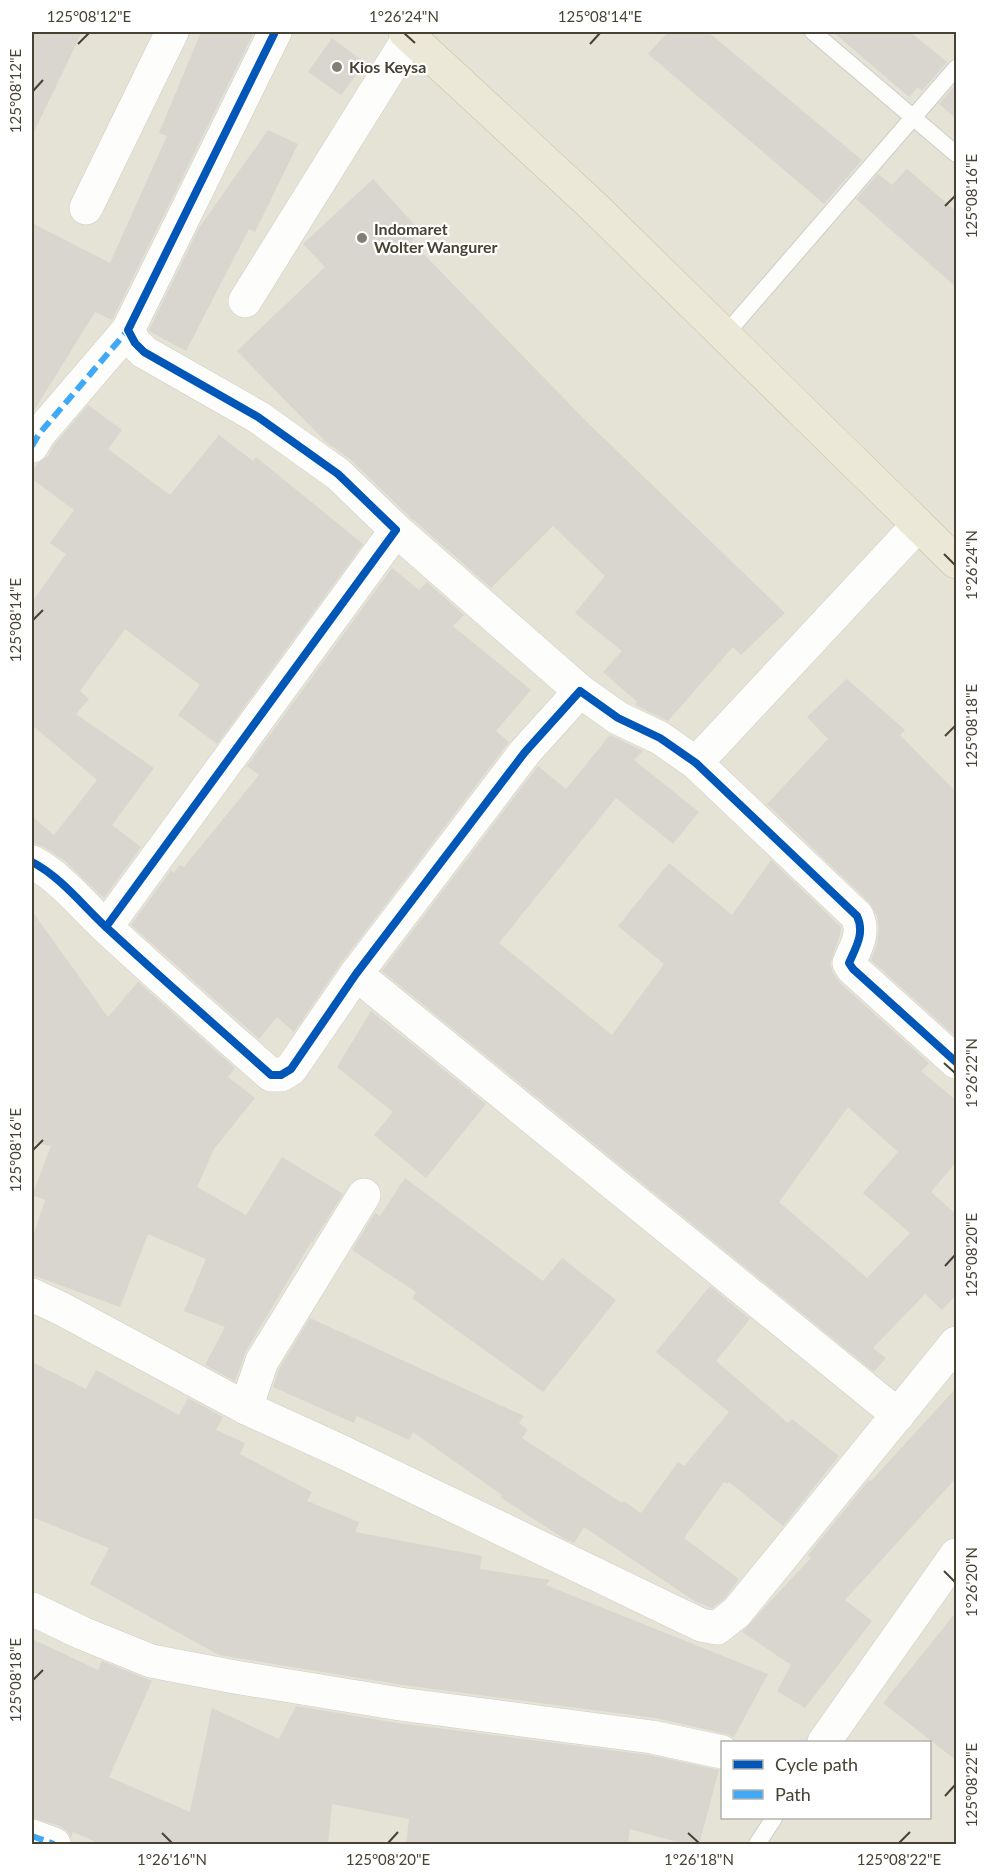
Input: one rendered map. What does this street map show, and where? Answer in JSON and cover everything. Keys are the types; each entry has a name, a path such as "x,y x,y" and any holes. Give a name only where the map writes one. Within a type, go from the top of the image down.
{"highway":[{"path":"408,34 592,205 957,562"}],"street":[{"path":"86,208 172,32"},
{"path":"32,446 39,434 128,330 275,32"},
{"path":"245,301 408,34"},
{"path":"128,330 135,343 144,352 258,417 338,474 396,530 580,691 618,718 660,738 696,763 857,916 862,932 849,963 853,969 957,1062"},
{"path":"696,763 918,525"},
{"path":"106,927 396,530"},
{"path":"32,862 66,888 106,927 271,1075 281,1075 291,1069 356,974 525,752 580,691"},
{"path":"356,974 898,1415"},
{"path":"246,1408 262,1361 364,1195"},
{"path":"32,1295 246,1408 701,1625 717,1628 737,1612 957,1343"},
{"path":"825,1741 957,1555"},
{"path":"32,1609 82,1633 151,1661 388,1702 652,1737 721,1752"},
{"path":"32,1836 54,1845"}],"lane":[{"path":"813,32 957,154"},
{"path":"724,336 957,68"},
{"path":"757,1845 773,1819"}],"shaded area":[{"path":"32,32 956,32 956,1844 32,1844"}],"building":[{"path":"32,32 82,32 32,136"},
{"path":"201,32 254,32 112,320 95,312 32,414 32,223 110,263 167,136 159,133"},
{"path":"668,32 708,32 862,160 824,204 648,54"},
{"path":"833,32 910,32 947,62 922,91 918,87 909,97"},
{"name":"Kios Keysa","path":"332,38 365,63 341,95 308,72"},
{"path":"957,83 957,119 939,104"},
{"path":"268,130 298,144 255,232 249,229 186,351 149,330 199,228"},
{"path":"907,169 957,212 957,288 856,199 878,174 892,185"},
{"path":"373,179 421,232 411,241 586,421 785,613 741,655 733,647 668,721 635,705 637,702 603,672 622,651 575,613 605,576 553,526 491,588 409,516 351,460 326,442 237,351 325,267 303,244"},
{"path":"88,405 122,430 108,449 170,495 219,435 253,461 256,457 363,544 217,744 178,715 200,685 125,629 80,691 89,699 76,714 154,768 112,825 141,847 104,898 64,860 42,846 32,843 32,816 54,835 97,780 32,725 32,602 66,554 50,543 74,510 32,479 32,472 38,463 48,456 54,445"},
{"path":"392,568 419,590 427,582 464,615 453,626 531,690 496,731 509,742 341,963 294,1032 277,1017 259,1039 131,925 171,870 174,873 180,865 184,867 259,775 247,766"},
{"path":"847,679 905,730 900,735 957,793 957,1033 954,1035 871,960 877,944 879,929 877,916 870,903 767,804 828,739 807,717"},
{"path":"610,735 643,751 634,760 699,812 673,844 616,798 499,943 612,1035 664,964 618,926 669,863 732,915 771,860 841,927 830,964 840,983 929,1063 921,1071 957,1101 957,1161 931,1192 957,1215 957,1294 942,1310 925,1294 873,1348 886,1358 874,1372 382,971 538,766 566,789","holes":["848,1107 898,1152 863,1193 910,1233 867,1278 779,1202"]},
{"path":"32,911 108,1017 138,982 235,1068 228,1077 255,1098 214,1149 197,1187 246,1215 282,1157 343,1194 311,1242 246,1351 235,1381 205,1365 225,1327 184,1311 206,1259 148,1234 120,1307 32,1275 32,1239 45,1200 32,1195 51,1146 32,1142"},
{"path":"371,1011 486,1104 426,1178 374,1135 393,1112 337,1067"},
{"path":"405,1178 543,1281 562,1258 616,1300 543,1392 412,1298 416,1292 352,1250 375,1213 380,1216"},
{"path":"710,1286 750,1319 716,1361 788,1423 792,1419 839,1456 783,1526 729,1482 727,1484 724,1482 684,1538 739,1579 724,1599 712,1608 696,1602 584,1527 574,1543 563,1538 500,1497 502,1495 413,1432 409,1440 357,1416 354,1423 273,1387 279,1369 310,1318 524,1416 519,1423 528,1430 522,1438 641,1513 678,1462 684,1466 729,1412 656,1352"},
{"path":"32,1362 86,1389 96,1370 179,1415 188,1398 223,1417 216,1430 245,1443 240,1454 312,1492 307,1501 359,1522 355,1532 482,1556 480,1569 550,1580 546,1585 768,1674 734,1737 655,1718 403,1685 219,1655 90,1584 109,1548 32,1517"},
{"path":"957,1387 957,1477 845,1600 872,1621 805,1708 777,1691 791,1665 742,1632 811,1558 808,1555 869,1480 871,1481"},
{"path":"957,1611 957,1761 883,1703"},
{"path":"32,1639 98,1670 102,1661 152,1681 109,1777 190,1812 212,1708 279,1739 296,1706 397,1723 649,1755 719,1770 699,1845 688,1845 630,1829 628,1845 406,1845 409,1819 332,1804 328,1845 103,1845 73,1832 71,1838 68,1832 60,1826 32,1818"}],"marked path":[{"path":"32,446 39,434 128,330"},
{"path":"32,1836 54,1844"}],"cycle path":[{"path":"106,927 396,530 338,474 258,417 144,352 135,343 128,330 275,32"},
{"path":"32,862 62,884 127,947 271,1075 281,1075 291,1069 356,974 525,752 580,691 618,718 660,738 696,763 857,916 860,934 849,963 853,969 956,1062"}],"place":[{"name":"Kios Keysa","path":"337,67"},
{"name":"Indomaret Wolter Wangurer","path":"362,238"}]}
